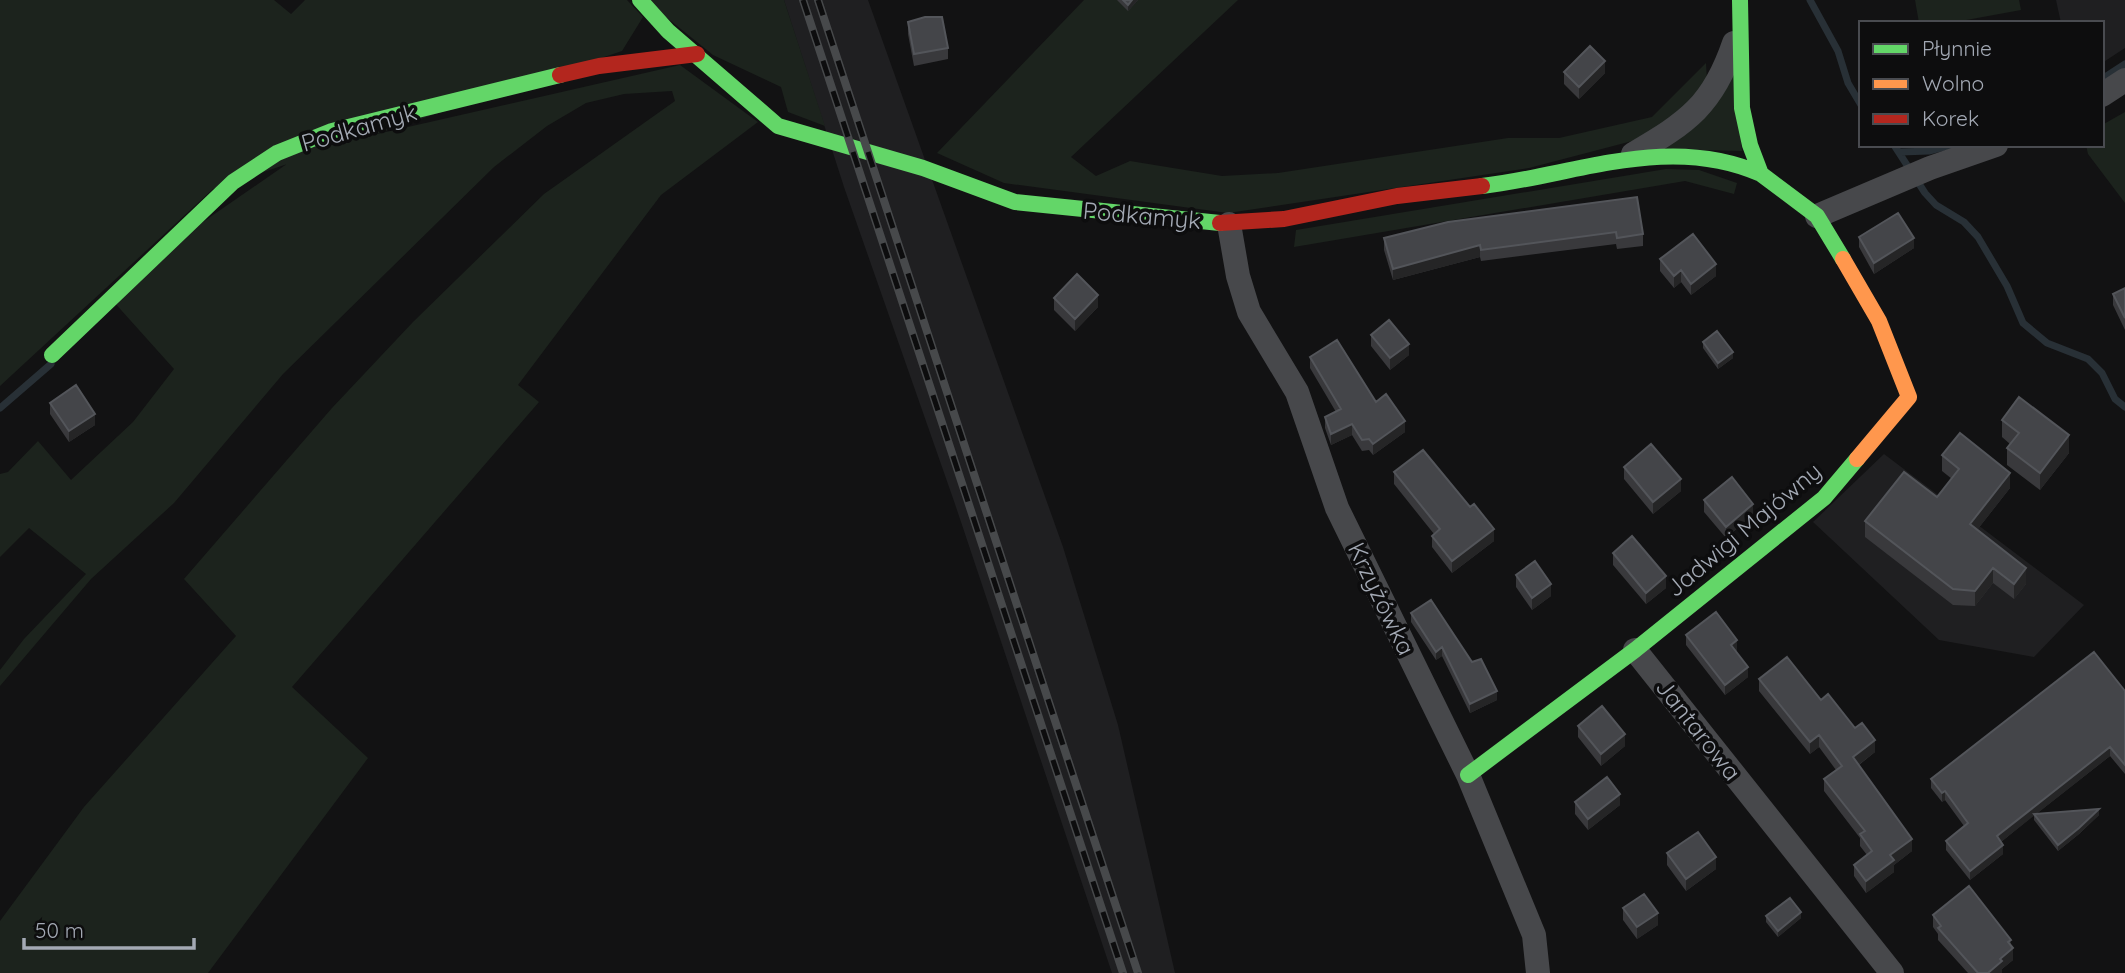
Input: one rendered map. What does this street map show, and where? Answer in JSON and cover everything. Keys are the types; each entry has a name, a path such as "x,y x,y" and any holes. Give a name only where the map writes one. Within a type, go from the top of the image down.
{"street":[{"name":"Podkamyk","path":"639,0 668,31 778,126 923,168 1015,202 1229,224 1284,219 1397,196 1534,180 1622,160 1669,154 1734,162 1761,174"},
{"path":"1740,0 1742,108 1750,145 1761,174"},
{"name":"Podkamyk","path":"1622,160 1668,134 1703,106 1723,76 1740,26"},
{"name":"Podkamyk","path":"52,355 233,182 277,153 332,131 599,66 697,54"},
{"path":"2104,93 2125,80"},
{"path":"1816,216 1885,190 1930,168 1990,147"},
{"name":"Jadwigi Majówny","path":"1635,650 1824,498 1909,397 1879,321 1816,216 1761,174"},
{"name":"Krzyżówka","path":"1229,224 1238,276 1249,312 1297,392 1337,508 1468,775 1534,935 1538,973"},
{"path":"1468,775 1635,650"},
{"name":"Jantarowa","path":"1635,650 1892,973"}],"shaded area":[{"path":"0,0 274,0 291,14 305,0 627,0 643,17 622,51 213,189 0,386"},
{"path":"645,0 784,0 825,126 788,112 781,87 713,55"},
{"path":"784,0 868,0 1063,547 1118,725 1175,973 1112,973 955,504 844,187"},
{"path":"1084,0 1238,0 1071,157 1096,176 1130,161 1222,176 1278,173 1508,138 1559,138 1652,117 1706,63 1707,81 1659,134 1529,168 1228,213 1004,183 937,153"},
{"path":"1915,0 2019,0 2021,10 1961,21 1919,21"},
{"path":"2056,0 2125,0 2125,48 2104,62 2104,21 2061,21"},
{"path":"680,65 758,122 661,195 518,385 539,402 292,687 368,758 208,973 0,973 0,921 84,807 236,636 184,579 332,408 413,322 544,194 675,101 672,91 624,94 586,103 547,126 494,167 283,374 174,503 91,579 0,686 0,670 24,639 86,574 29,528 0,557 0,474 8,472 38,441 71,480 133,422 174,369 113,301 187,233 307,150"},
{"path":"1733,69 1742,151 1662,149"},
{"path":"2125,112 2125,203 2088,154 2086,147 2104,147 2104,124"},
{"path":"1666,169 1699,170 1737,183 1734,194 1685,181 1294,247 1296,230"},
{"path":"1884,454 2084,605 2034,657 1939,640 1813,522"}],"building":[{"path":"925,17 942,17 948,48 914,54 908,22"},
{"path":"1590,46 1605,61 1579,87 1564,72"},
{"path":"1637,197 1643,234 1617,238 1616,232 1481,250 1480,245 1393,269 1384,238 1448,222"},
{"path":"1898,213 1914,238 1874,263 1859,237"},
{"path":"1693,234 1716,264 1691,284 1681,270 1674,276 1660,259"},
{"path":"1077,274 1098,295 1075,319 1054,298"},
{"path":"2125,288 2125,318 2113,294"},
{"path":"1389,320 1409,344 1390,358 1371,335"},
{"path":"1717,331 1733,352 1718,363 1703,342"},
{"path":"1337,340 1376,402 1386,394 1405,421 1373,444 1369,439 1362,440 1352,424 1331,434 1325,417 1341,409 1310,357"},
{"path":"76,385 95,414 69,431 50,403"},
{"path":"2019,397 2069,435 2040,473 2007,448 2019,433 2002,420"},
{"path":"1960,433 2010,473 1970,524 2026,568 2014,584 1993,568 1975,591 1953,589 1865,521 1904,472 1937,497 1959,469 1942,455"},
{"path":"1651,444 1681,479 1653,502 1624,467"},
{"path":"1423,450 1470,507 1474,504 1494,529 1452,561 1432,536 1440,529 1394,472"},
{"path":"1732,477 1753,504 1726,527 1704,500"},
{"path":"1632,536 1666,576 1646,593 1613,553"},
{"path":"1535,561 1551,584 1532,598 1516,575"},
{"path":"1431,600 1472,662 1481,659 1497,691 1470,704 1442,647 1436,652 1411,613"},
{"path":"1716,612 1737,640 1731,645 1748,667 1725,685 1686,635"},
{"path":"2094,652 2125,691 2125,765 2110,747 1997,836 2003,845 1970,871 1946,841 1968,823 1945,791 1942,793 1931,779"},
{"path":"1787,657 1821,700 1828,694 1855,728 1862,723 1875,740 1853,757 1912,839 1890,855 1894,860 1866,881 1854,865 1872,851 1860,834 1865,831 1824,779 1842,766 1819,735 1810,742 1759,679"},
{"path":"1602,706 1625,734 1601,754 1578,726"},
{"path":"1607,777 1620,794 1588,819 1575,802"},
{"path":"2099,809 2058,845 2034,814"},
{"path":"1698,832 1716,857 1686,879 1667,853"},
{"path":"1969,886 2011,940 2008,942 2013,948 1988,973 1978,973 1938,928 1941,926 1933,915"},
{"path":"1644,894 1658,913 1637,927 1623,908"},
{"path":"1790,898 1801,912 1778,931 1766,916"}],"waterway":[{"path":"1810,0 1838,51 1848,83 1859,102"},
{"path":"2104,78 2125,64"},
{"path":"1895,147 1925,193 1936,205 1964,222 1978,237 2007,286 2023,323 2047,343 2088,359 2102,373 2115,399 2125,407"},
{"path":"1901,152 1929,151 1944,147"},
{"path":"0,408 51,364"}],"railway":[{"path":"803,0 1123,973"},
{"path":"818,0 1138,973"}],"traffic: fast":[{"path":"640,0 668,31 778,126 923,168 1015,202 1220,223"},
{"path":"1740,0 1742,108 1750,145 1761,174 1817,216 1843,259"},
{"path":"52,355 233,182 277,153 332,131 560,75"},
{"path":"1482,186 1622,160 1657,157 1692,157 1726,162 1761,174"},
{"path":"1468,775 1635,650 1824,498 1857,459"}],"traffic: slow":[{"path":"1843,259 1879,321 1909,397 1857,459"}],"traffic: jam":[{"path":"560,75 599,66 697,54"},
{"path":"1220,223 1284,219 1397,196 1482,186"}]}
